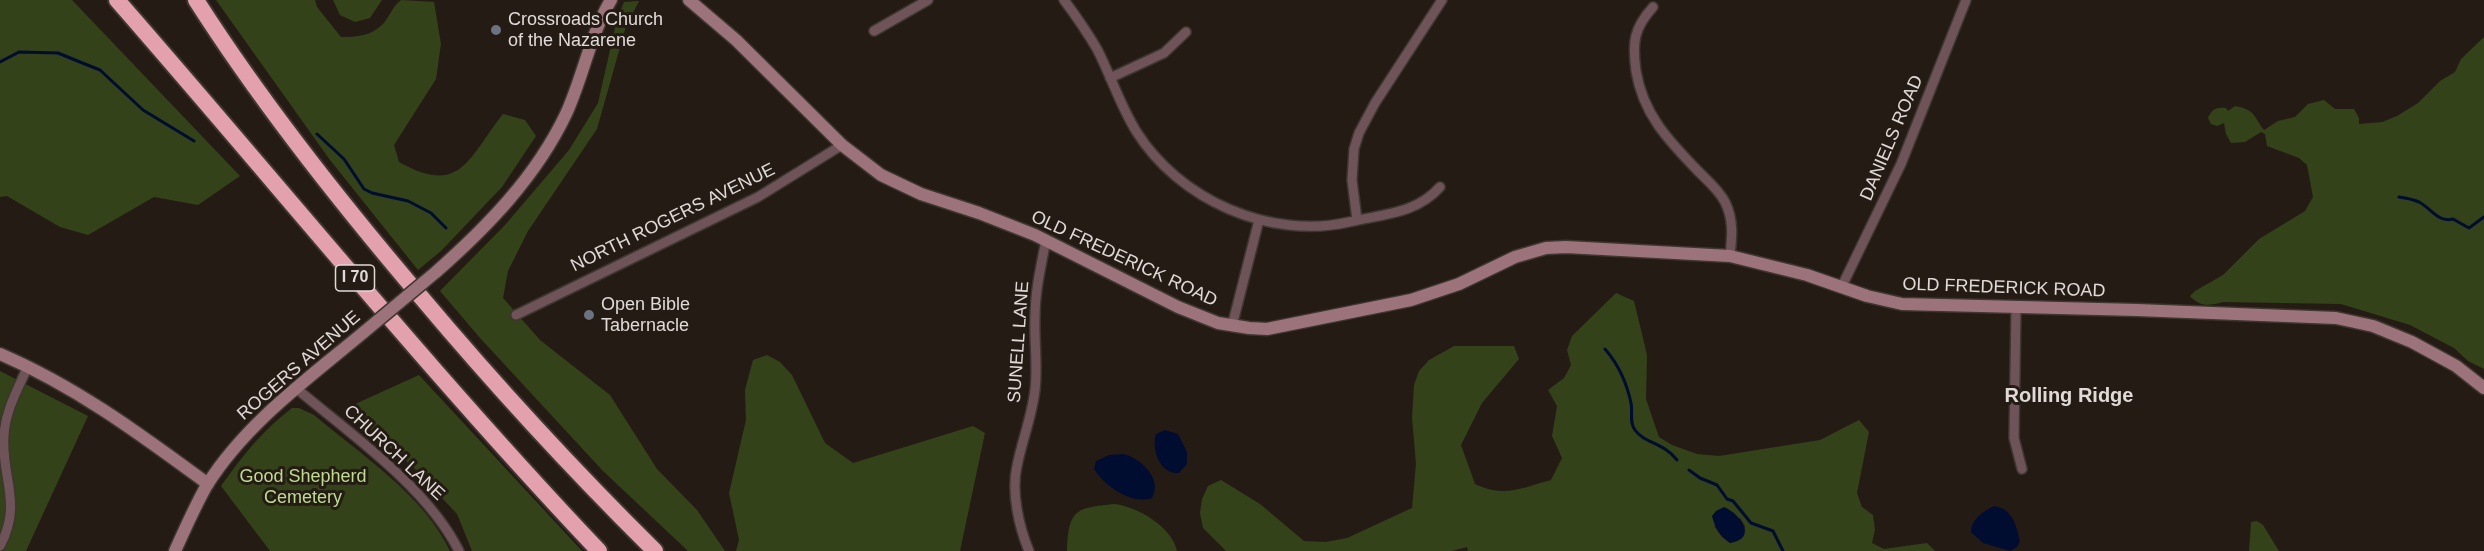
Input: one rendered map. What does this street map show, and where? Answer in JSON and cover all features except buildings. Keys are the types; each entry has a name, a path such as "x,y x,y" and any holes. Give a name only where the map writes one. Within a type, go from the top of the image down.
{"highway":[{"name":"I 70","path":"117,0 248,149 430,367 599,551"},
{"name":"I 70","path":"196,0 278,122 370,238 511,402 655,551"}],"street":[{"name":"ROGERS AVENUE","path":"601,0 601,18"},
{"name":"ROGERS AVENUE","path":"175,551 208,484 243,439 297,389 436,272 492,221 534,167 565,115 579,84 601,18 612,0"},
{"name":"OLD FREDERICK ROAD","path":"689,0 736,40 842,145 864,163 900,185 1046,240 1178,308 1203,319 1232,326 1266,329 1295,325 1411,300 1459,284 1515,257 1546,248 1591,247 1730,256 1766,264 1842,286 1867,296 1902,304 2305,316 2354,320 2392,333 2420,346 2456,366 2484,388"},
{"path":"874,31 928,0"},
{"path":"1064,0 1086,31 1137,133 1172,173 1204,197 1259,220 1288,225 1338,225 1398,212 1421,204 1440,187"},
{"path":"1357,220 1352,171 1354,149 1359,133 1375,103 1442,0"},
{"name":"DANIELS ROAD","path":"1842,286 1901,164 1966,0"},
{"path":"1653,7 1640,22 1636,32 1635,64 1642,98 1662,132 1724,200 1731,219 1730,256"},
{"path":"1110,78 1164,53 1186,32"},
{"name":"NORTH ROGERS AVENUE","path":"516,315 758,197 842,145"},
{"path":"1232,326 1259,220"},
{"name":"SUNELL LANE","path":"1029,551 1023,537 1015,491 1016,468 1035,388 1035,304 1046,240"},
{"path":"2016,307 2014,438 2022,469"},
{"path":"0,354 28,366 109,412 208,484"},
{"path":"0,546 11,517 12,497 3,455 7,413 28,366"},
{"name":"CHURCH LANE","path":"297,389 422,497 451,535 459,551"}],"green space":[{"path":"0,0 72,0 240,176 198,205 154,197 88,235 60,227 7,196 0,197"},
{"path":"216,0 315,0 317,7 341,37 358,36 374,31 383,24 401,0 434,2 441,44 436,79 394,145 399,162 420,172 436,175 450,174 461,168 471,158 503,114 525,120 536,136 502,187 441,251 418,270 330,160"},
{"path":"333,0 382,0 370,18 355,22 340,15"},
{"path":"639,1 626,26 597,129 528,231 508,271 503,298 540,340 610,395 657,469 697,510 725,551 688,551 603,471 480,338 440,291 505,225 569,150 598,103 617,19 624,2"},
{"path":"2484,37 2484,369 2468,361 2454,348 2410,325 2341,304 2223,302 2205,305 2190,296 2223,275 2259,239 2305,211 2313,197 2307,165 2299,158 2267,146 2265,134 2261,132 2245,142 2231,143 2224,123 2217,126 2211,124 2208,118 2213,111 2217,108 2226,108 2228,111 2235,106 2247,109 2264,130 2278,121 2295,117 2308,104 2324,100 2335,109 2354,109 2359,118 2359,124 2382,122 2418,103 2440,81 2455,72 2461,59"},
{"path":"1616,293 1634,301 1647,355 1646,399 1659,437 1672,445 1697,454 1719,456 1820,440 1859,420 1869,432 1857,493 1862,507 1873,515 1875,530 1872,543 1884,549 1927,543 1935,551 1468,551 1467,547 1452,551 1226,551 1203,528 1200,513 1202,499 1208,486 1221,480 1260,504 1304,541 1326,542 1347,538 1412,508 1416,464 1412,418 1414,385 1419,371 1429,360 1454,346 1514,346 1519,359 1482,403 1461,445 1475,484 1504,491 1551,480 1562,458 1552,436 1557,406 1548,390 1564,378 1571,365 1567,350 1572,336","holes":["1740,518 1745,526 1744,536 1730,543 1714,526"]},
{"path":"767,355 780,362 792,375 825,443 853,463 973,426 985,433 960,551 736,551 739,540 729,493 746,420 745,390 753,360"},
{"path":"0,371 88,416 26,551 0,551"},
{"path":"419,375 582,551 472,551 457,514 414,468 355,417 353,405"},
{"name":"Good Shepherd Cemetery","path":"292,408 299,408 314,415 390,477 424,512 439,531 450,551 270,551 221,486 254,444"},
{"path":"1115,504 1134,509 1161,526 1174,542 1177,551 1067,551 1070,526 1077,513 1091,507"},
{"path":"2257,521 2263,525 2279,551 2249,551 2251,522"}],"water":[{"path":"1165,430 1178,434 1187,452 1187,464 1179,473 1167,470 1158,460 1155,447 1156,434"},
{"path":"1124,454 1137,460 1152,477 1155,491 1152,498 1136,499 1119,492 1105,482 1094,469 1096,461 1109,455"},
{"path":"1994,506 2006,510 2015,524 2020,541 2017,547 2010,551 1983,543 1971,532 1976,519"},
{"path":"1724,507 1736,515 1744,526 1743,537 1738,541 1730,543 1721,535 1715,524 1712,516"}],"waterway":[{"path":"0,62 19,52 58,53 100,70 143,110 194,141"},
{"path":"317,134 344,159 364,189 408,201 431,213 446,228"},
{"path":"2399,197 2419,202 2439,217 2453,219 2469,228 2484,217"},
{"path":"1605,349 1614,361 1624,382 1631,403 1633,427 1639,435 1666,450 1677,460"},
{"path":"1689,470 1700,478 1717,485 1727,499 1733,501 1751,523 1773,531 1783,551"}],"place":[{"name":"Crossroads Church of the Nazarene","path":"496,30"},
{"name":"Open Bible Tabernacle","path":"589,315"}],"district":[{"name":"Rolling Ridge","path":"2069,396"}]}
